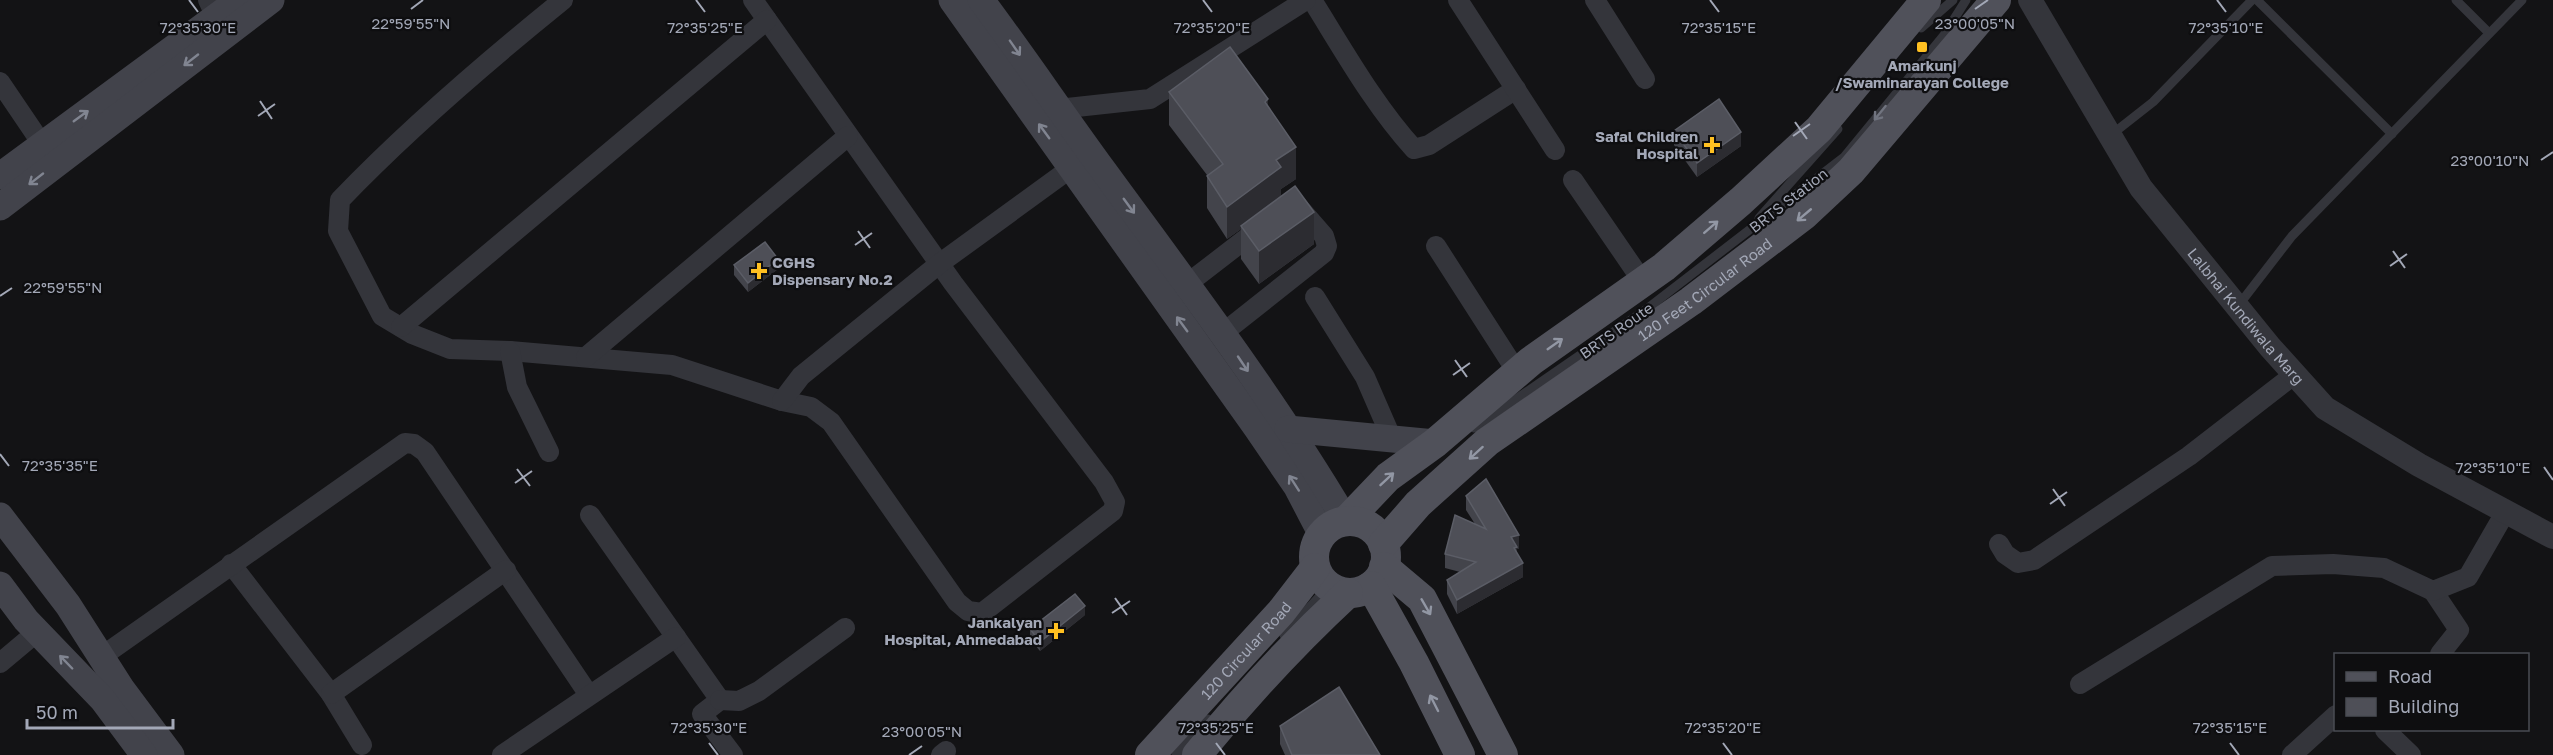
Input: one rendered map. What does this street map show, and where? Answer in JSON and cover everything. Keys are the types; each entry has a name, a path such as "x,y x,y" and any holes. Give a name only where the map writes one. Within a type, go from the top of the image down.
{"main road":[{"path":"0,176 212,9 239,0"},
{"path":"0,207 270,0"},
{"path":"952,0 1297,487 1334,528"},
{"path":"1503,755 1422,599 1355,574 1316,545 1388,477 1435,443 1517,372 1664,267 1742,201 1819,129 1926,0"},
{"name":"120 Feet Circular Road","path":"1355,574 1418,504 1487,442 1691,300 1804,215 1851,171 1996,0"},
{"path":"986,1 1058,109 1223,333 1288,429 1334,528"},
{"path":"1288,429 1435,443"},
{"path":"0,516 68,605 90,650 171,755"},
{"path":"1197,755 1355,574 1369,526 1334,528"},
{"path":"1355,574 1414,663 1460,755"},
{"name":"120 Circular Road","path":"1150,755 1281,612 1355,574"},
{"path":"0,585 38,632 103,700 144,755"}],"street":[{"path":"563,0 503,48 411,130 340,200 338,231 382,316 450,349 510,351 672,365 782,401 811,406 831,422 957,602 968,611 982,613 1113,511 1115,502 1104,482 939,264 753,0"},
{"path":"1058,109 1150,99 1306,0"},
{"path":"1312,0 1394,127 1414,149 1429,145 1516,89"},
{"path":"1458,0 1556,150"},
{"path":"1595,0 1646,79"},
{"name":"Lalbhai Kundiwala Marg","path":"2030,0 2142,188 2237,307 2325,408 2419,465 2553,537"},
{"path":"401,327 766,20"},
{"path":"0,82 42,144"},
{"path":"585,357 848,136"},
{"path":"782,401 801,376 939,264 1071,168"},
{"path":"1573,180 1643,282"},
{"path":"1187,284 1294,204 1299,205 1324,236 1327,246 1324,253 1223,333"},
{"path":"1436,246 1517,372"},
{"path":"1315,297 1365,377 1392,439"},
{"path":"510,351 517,387 549,452"},
{"path":"2000,544 2005,554 2018,563 2034,560 2189,456 2295,375"},
{"path":"90,650 231,564 405,443 414,444 425,452 589,695"},
{"path":"2433,591 2468,577 2506,511"},
{"path":"590,515 720,700"},
{"path":"231,564 331,694 362,745"},
{"path":"2080,684 2272,566 2332,564 2384,568 2433,591 2459,630 2441,653"},
{"path":"331,694 506,570"},
{"path":"733,755 702,714 720,700 739,701 759,691 845,628"},
{"path":"0,663 38,632"},
{"path":"513,752 589,695 676,637"},
{"path":"2292,755 2334,718"},
{"path":"2387,731 2411,755"}],"lane":[{"path":"1917,33 1953,0"},
{"name":"BRTS Station","path":"1741,237 1844,157 1944,35 1966,0"},
{"path":"2110,136 2153,102 2252,0"},
{"path":"2257,0 2392,134"},
{"path":"2456,0 2489,33"},
{"path":"2237,307 2292,236 2522,0"},
{"name":"BRTS Station","path":"1741,237 1842,124"},
{"name":"BRTS Route","path":"1469,432 1644,311 1741,237"},
{"path":"1274,646 1355,574"},
{"path":"34,578 90,650"},
{"path":"110,693 155,755"},
{"path":"1176,755 1219,707"}],"building":[{"path":"1230,47 1268,99 1265,102 1296,147 1276,160 1281,167 1227,207 1207,176 1223,164 1169,92"},
{"path":"1719,99 1741,132 1697,163 1674,131"},
{"path":"1295,186 1314,212 1259,251 1241,226"},
{"path":"765,242 778,259 748,283 734,265"},
{"path":"1486,479 1519,535 1511,537 1517,547 1514,548 1523,563 1457,600 1447,580 1476,562 1445,554 1455,515 1486,529 1466,496"},
{"path":"1075,594 1085,606 1040,642 1030,629"},
{"path":"1339,687 1380,755 1292,755 1280,726"}],"place":[{"name":"Amarkunj /Swaminarayan College","path":"1922,47"},
{"name":"Safal Children Hospital","path":"1712,145"},
{"name":"CGHS Dispensary No.2","path":"759,271"},
{"name":"Jankalyan Hospital, Ahmedabad","path":"1056,631"}]}
